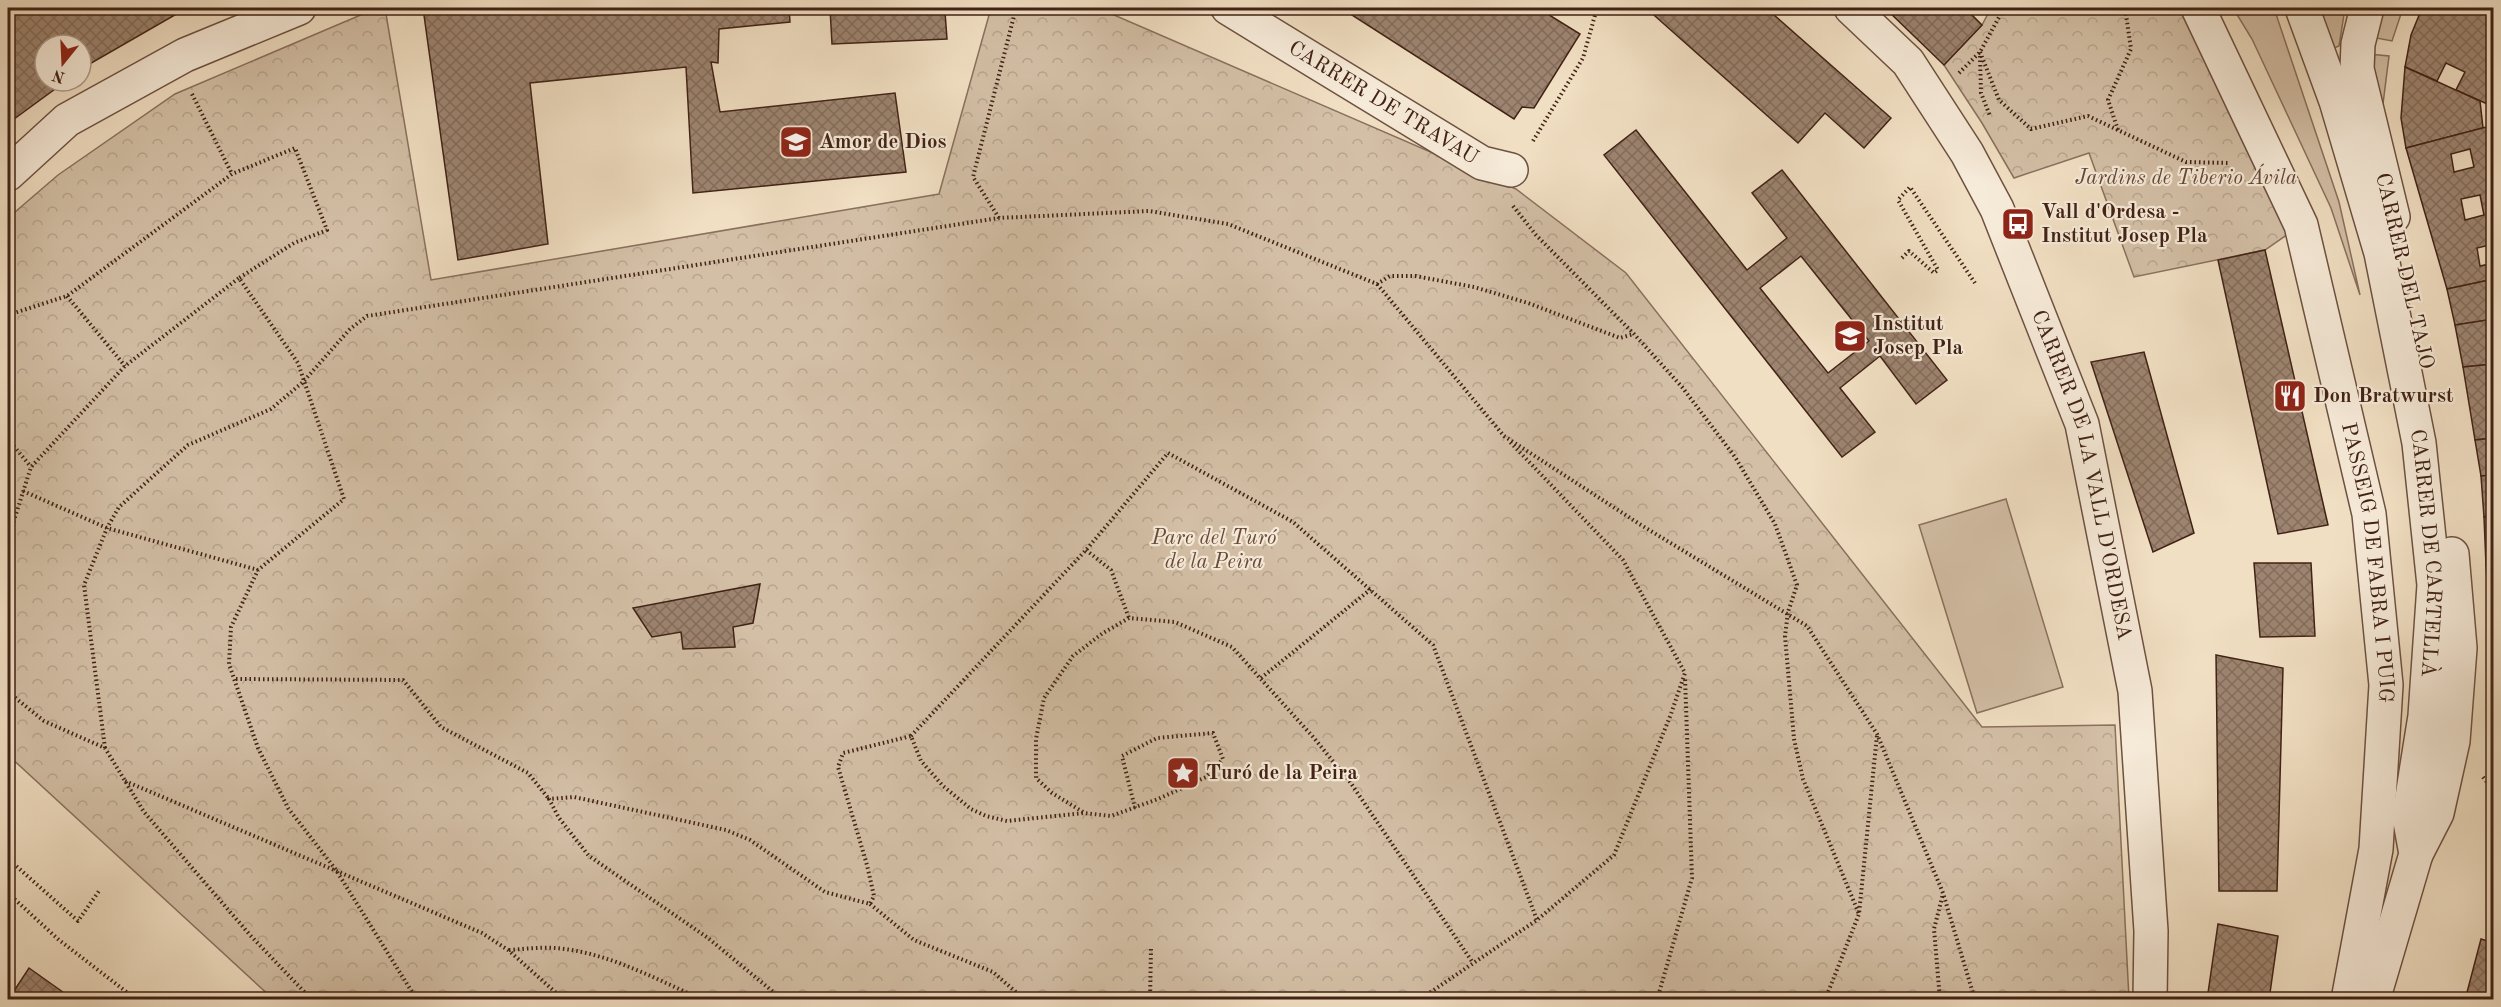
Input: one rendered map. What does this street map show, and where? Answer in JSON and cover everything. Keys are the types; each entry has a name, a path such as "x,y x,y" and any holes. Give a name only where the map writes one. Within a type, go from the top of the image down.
{"street":[{"path":"8,174 67,120 185,55 298,8"},
{"name":"CARRER DE TRAVAU","path":"1228,8 1482,163 1510,185"},
{"name":"CARRER DE LA VALL D'ORDESA","path":"1851,8 1908,62 1967,153 1997,209 2082,424 2135,691 2151,931 2150,999"},
{"name":"PASSEIG DE FABRA I PUIG","path":"2198,8 2301,225 2369,514 2386,685 2376,849 2348,999"},
{"name":"CARRER DE CARTELLÀ","path":"2302,8 2336,101 2381,253 2419,443 2433,585 2425,716 2409,816 2416,854 2373,999"},
{"name":"CARRER DEL TAJO","path":"2367,8 2358,44 2357,69 2426,361 2450,515 2460,648 2452,741 2437,813 2416,854"}],"path":[{"path":"999,218 973,177 1016,8"},
{"path":"1532,143 1583,58 1597,8"},
{"path":"1958,74 1980,52 2004,8"},
{"path":"2118,131 2108,100 2131,49 2125,8"},
{"path":"1980,52 1981,93 1994,125"},
{"path":"1980,52 1999,100 2031,129 2088,116 2186,162 2271,163"},
{"path":"188,87 232,174"},
{"path":"8,315 67,296 232,174 295,148 327,230 294,243 239,278 125,366 32,467 8,539"},
{"path":"1510,185 1536,235 1577,279 1634,334 1682,387 1735,457 1775,524 1797,585 1788,612 1785,636 1791,680 1794,739 1803,778 1859,914"},
{"path":"1902,258 1909,251 1934,273 1938,270 1898,200 1910,187 1975,283"},
{"path":"312,999 250,935 144,812 105,748 84,585 107,528 119,507 188,445 271,409 303,382 350,329 367,316 999,218 1149,211 1228,224 1377,284 1504,436 1623,560 1685,673 1692,878 1657,999"},
{"path":"1377,284 1390,276 1415,276 1474,287 1528,303 1620,338 1634,334"},
{"path":"239,278 298,363 344,499 258,570 231,627 229,663 258,748 288,808 336,870 417,999"},
{"path":"67,296 125,366"},
{"path":"1504,436 1641,525 1808,626 1877,734 1944,893 1976,999"},
{"path":"8,439 32,467"},
{"path":"870,904 874,896 867,865 838,767 843,753 910,736 1086,550 1168,453 1293,522 1433,645 1537,920"},
{"path":"23,491 107,528 258,570"},
{"path":"1086,550 1111,570 1130,618"},
{"path":"1261,678 1371,589"},
{"path":"1084,813 1052,793 1036,778 1036,739 1044,698 1073,656 1103,633 1130,618 1175,622 1232,646 1261,678 1350,782 1473,963"},
{"path":"1419,999 1537,920 1614,855 1671,714 1685,673"},
{"path":"236,679 403,680 441,727 528,773 589,856 708,938 783,999"},
{"path":"8,692 44,721 105,748"},
{"path":"910,736 921,761 943,786 971,809 986,816 1007,820 1084,813 1111,816 1135,808 1206,777 1223,759 1213,733 1157,738 1122,756 1135,808"},
{"path":"1825,999 1859,914 1877,734"},
{"path":"125,781 482,933 508,950 564,999"},
{"path":"549,799 574,797 726,830 750,840 825,892 870,904 914,940 993,972 1025,999"},
{"path":"8,866 15,865 78,921 99,891"},
{"path":"8,893 59,940 137,999"},
{"path":"1940,999 1934,929 1944,893"},
{"path":"508,950 555,948 580,952 616,962 703,999"},
{"path":"1150,999 1151,948"}],"green space":[{"name":"Parc del Turó de la Peira","path":"377,8 385,8 431,280 939,194 991,8 1098,8 1516,189 1626,273 1982,727 2115,725 2129,999 273,999 8,755 8,218 58,175 175,94"},
{"name":"Jardins de Tiberio Ávila","path":"1991,8 2198,8 2301,225 2265,250 2134,277 2089,153 2014,178 1944,65 1982,25"},
{"path":"2233,8 2274,8 2339,202 2360,295 2331,208 2252,39"},
{"path":"2317,8 2345,8 2339,46 2332,49"},
{"path":"2379,8 2403,8 2392,41 2371,37"},
{"path":"2368,54 2389,56 2383,104 2386,147"},
{"path":"2006,499 2063,687 1977,713 1919,525"}],"building":[{"path":"8,8 187,8 93,62 93,33 33,33 33,93 50,93 10,122 8,119"},
{"name":"Amor de Dios","path":"423,8 452,8 452,10 458,8 709,8 709,12 747,8 789,8 790,22 719,29 718,63 711,62 720,112 895,93 906,172 693,193 686,67 530,83 548,244 458,260"},
{"path":"830,8 948,8 945,12 947,39 832,44"},
{"path":"1341,8 1538,8 1580,34 1534,108 1522,107 1514,119"},
{"path":"1646,8 1766,8 1891,118 1864,148 1825,113 1798,143"},
{"path":"1885,8 1965,8 1982,25 1944,65"},
{"path":"2422,8 2494,8 2494,107 2456,90 2465,72 2446,63 2437,81 2405,67 2411,35"},
{"path":"2405,67 2480,101 2483,128 2406,148 2401,118"},
{"path":"2494,125 2494,244 2477,248 2480,266 2494,263 2494,279 2447,289 2406,148","holes":["2470,149 2474,167 2454,172 2451,154","2480,195 2484,215 2465,220 2461,199"]},
{"path":"1636,130 1747,270 1787,238 1752,193 1782,170 1947,380 1916,404 1880,356 1840,388 1875,432 1842,457 1604,155","holes":["1801,256 1869,341 1828,373 1760,288"]},
{"path":"2265,250 2328,525 2278,534 2218,260"},
{"path":"2494,279 2494,319 2455,325 2447,289"},
{"path":"2487,320 2491,340 2494,340 2494,364 2463,367 2455,325"},
{"path":"2144,352 2194,533 2153,552 2091,362"},
{"path":"2494,364 2494,438 2475,440 2463,367"},
{"path":"2494,438 2494,475 2481,476 2475,440"},
{"path":"2494,475 2494,516 2484,517 2481,476"},
{"path":"2494,516 2494,565 2486,565 2484,517"},
{"path":"2254,563 2311,563 2315,636 2260,637"},
{"path":"2486,565 2494,565 2494,599 2488,599"},
{"path":"760,584 753,623 733,627 735,647 683,649 681,632 652,637 633,608"},
{"path":"2488,599 2494,599 2494,636 2489,636"},
{"path":"2489,636 2494,636 2494,684 2490,683"},
{"path":"2216,655 2283,668 2277,891 2219,891"},
{"path":"2218,924 2278,936 2269,1000 2207,1000"},
{"path":"2481,939 2494,943 2494,1000 2465,1000"},
{"path":"29,968 74,1000 8,1000"}],"place":[{"name":"Amor de Dios","path":"796,142"},
{"name":"Vall d'Ordesa - Institut Josep Pla","path":"2018,224"},
{"name":"Institut Josep Pla","path":"1850,336"},
{"name":"Don Bratwurst","path":"2290,396"},
{"name":"Turó de la Peira","path":"1183,773"}]}
